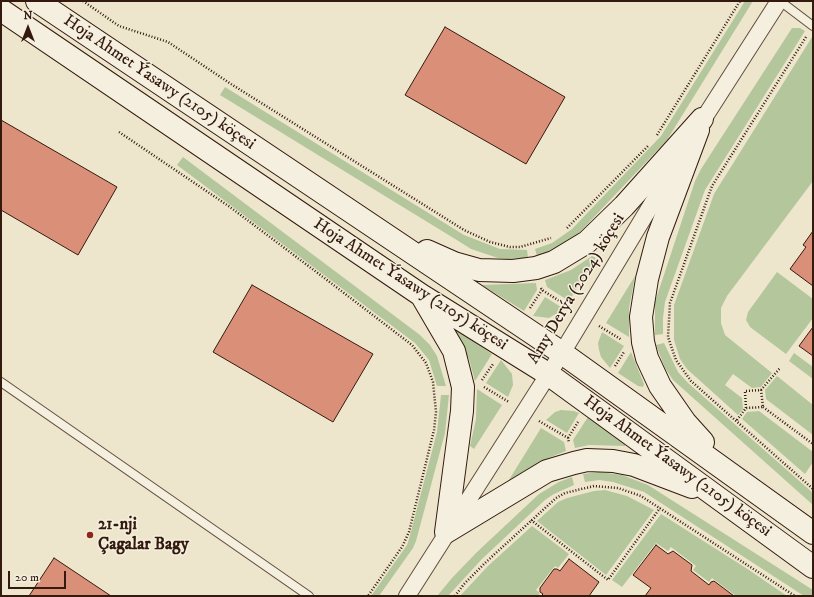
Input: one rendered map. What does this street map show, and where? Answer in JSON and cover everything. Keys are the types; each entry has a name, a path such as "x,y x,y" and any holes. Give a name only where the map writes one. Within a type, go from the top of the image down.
{"main road":[{"name":"Hoja Ahmet Ýasawy (2105) köçesi","path":"37,1 562,353 732,473 813,533"},
{"name":"Hoja Ahmet Ýasawy (2105) köçesi","path":"1,10 421,295 548,374 813,566"},
{"path":"341,206 404,240 454,263 480,270 513,271 536,268 554,262 586,242 624,206 702,119"},
{"path":"702,119 658,238 647,279 641,317 643,342 647,358 664,392 685,422 732,473"},
{"path":"421,295 454,351 463,387 462,412 446,532"},
{"path":"446,532 547,471 587,460 613,461 634,465 721,498"}],"street":[{"name":"Amy Derýa (2024) köçesi","path":"408,596 446,532 562,353 702,119 780,1"}],"lane":[{"path":"780,1 811,29"},
{"path":"1,382 309,596"}],"path":[{"path":"83,1 119,26 168,42 231,84 479,238 501,246 520,247 542,241 557,234"},
{"path":"564,230 658,134 740,1"},
{"path":"811,29 712,186 670,303 668,337 682,370 691,381 737,420 813,489"},
{"path":"119,132 230,207 412,345 426,363 433,382 436,412 434,430 409,532 402,547 368,596"},
{"path":"737,420 746,408 745,391 761,390 780,368"},
{"path":"761,390 763,407"},
{"path":"746,408 763,407 813,444"},
{"path":"455,596 464,584 556,498 565,493 594,486 606,486 631,492 660,508 795,596"},
{"path":"532,520 608,580 660,508"}],"green space":[{"path":"745,1 753,1 667,140 577,235 555,249 537,256 535,249 552,243 572,229 661,136"},
{"path":"792,28 800,28 805,31 705,190 665,302 663,334 655,335 655,302 695,181 701,169"},
{"path":"812,37 813,181 727,296 721,308 721,323 725,335 772,373 761,387 752,388 733,374 725,385 742,398 743,409 738,415 687,369 680,359 674,340 674,305 714,194"},
{"path":"225,87 464,235 500,249 527,250 528,258 498,258 471,249 220,95"},
{"path":"183,157 420,335 430,345 437,356 446,386 437,386 429,360 415,343 177,165"},
{"path":"592,256 596,258 569,301 547,287 545,280 571,270"},
{"path":"777,272 813,299 813,318 786,354 750,327 746,320 748,312"},
{"path":"635,276 629,308 629,337 606,323"},
{"path":"536,283 537,290 524,311 482,285"},
{"path":"545,297 564,309 549,318 533,316"},
{"path":"452,327 492,354 475,381 469,359"},
{"path":"602,332 624,346 610,368 601,357 599,350 598,343"},
{"path":"664,343 678,372 688,383 813,493 813,505 673,380 665,368 656,345"},
{"path":"631,352 644,384 643,387 638,386 618,373"},
{"path":"794,353 813,367 813,379 789,361"},
{"path":"501,360 512,374 513,385 508,397 486,383"},
{"path":"777,376 813,405 813,435 766,399 765,390"},
{"path":"477,389 502,405 474,449 470,446 476,419"},
{"path":"441,395 449,395 445,433 416,541 413,548 379,596 371,596 407,545 437,432"},
{"path":"561,410 579,413 567,433 546,420 555,412"},
{"path":"759,411 813,452 813,462 805,474 742,419 747,412"},
{"path":"588,417 625,444 625,446 589,445 575,448 573,440"},
{"path":"541,428 564,442 566,451 541,461 507,483"},
{"path":"599,472 622,475 648,485 813,590 813,596 804,596 644,492 613,482 599,480 585,482 583,474"},
{"path":"572,477 574,485 545,500 482,559 448,596 437,596 476,553 539,494 559,482"},
{"path":"605,490 627,496 654,510 606,575 537,521 558,502 594,491"},
{"path":"661,514 787,596 736,596 712,578 709,582 693,570 696,566 671,547 668,551 656,543 622,587 612,580"},
{"path":"532,526 569,554 558,568 555,566 536,590 540,593 538,596 460,596 488,566"}],"building":[{"path":"445,27 565,97 526,164 405,95"},
{"path":"1,120 117,187 78,255 1,210"},
{"path":"813,231 813,286 790,269 806,247 803,245"},
{"path":"252,285 373,354 333,422 213,352"},
{"path":"813,327 813,356 799,346"},
{"path":"656,545 668,554 673,551 692,565 691,571 709,585 714,581 734,596 645,596 651,588 633,575"},
{"path":"54,558 111,596 29,596"},
{"path":"569,559 599,582 589,596 541,596 543,594 540,592 540,588 554,569 560,571"}],"place":[{"name":"21-nji Çagalar Bagy","path":"90,535"}]}
